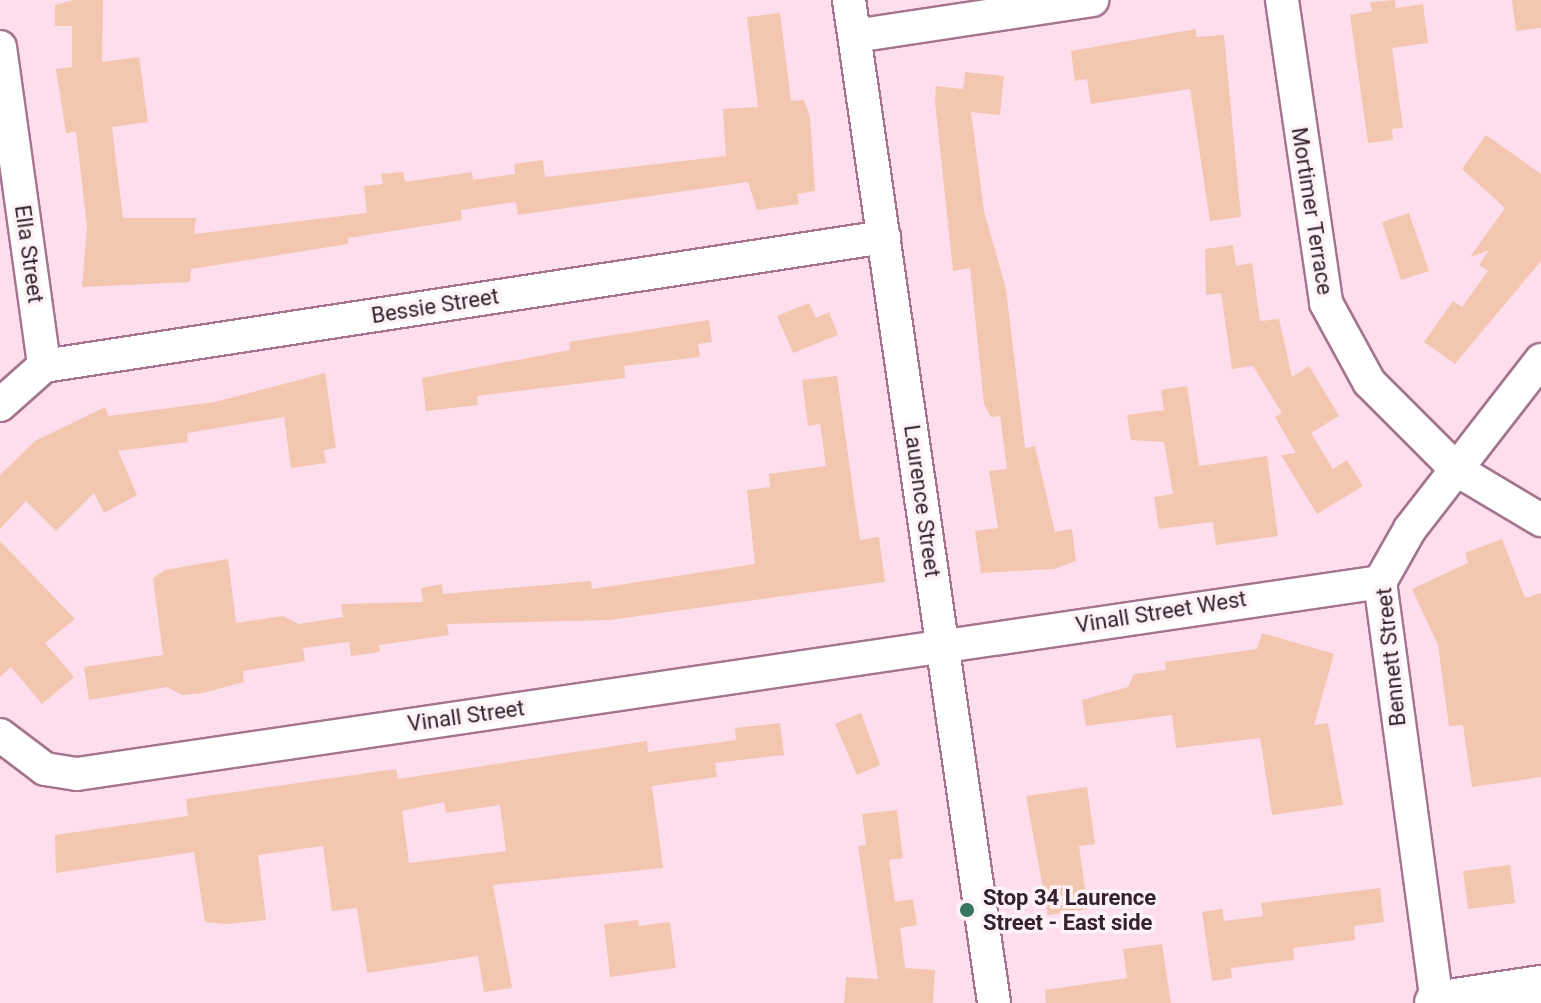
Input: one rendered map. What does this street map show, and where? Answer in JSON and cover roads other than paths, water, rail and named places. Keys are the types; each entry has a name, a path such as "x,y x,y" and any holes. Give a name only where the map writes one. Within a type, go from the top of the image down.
{"main road":[{"path":"1437,1003 1541,987"}],"street":[{"name":"Laurence Street","path":"849,0 994,1003"},
{"path":"855,36 1092,0"},
{"name":"Mortimer Terrace","path":"1282,0 1326,303 1369,382 1457,470 1541,520"},
{"name":"Ella Street","path":"0,47 44,366"},
{"name":"Bessie Street","path":"44,366 884,237"},
{"name":"Bennett Street","path":"1437,1003 1380,582 1410,529 1541,360"},
{"path":"0,405 44,366"},
{"name":"Vinall Street West","path":"942,645 1380,582"},
{"name":"Vinall Street","path":"0,735 45,769 77,774 942,645"}],"place":[{"name":"Stop 34 Laurence Street - East side","path":"967,910"}]}
